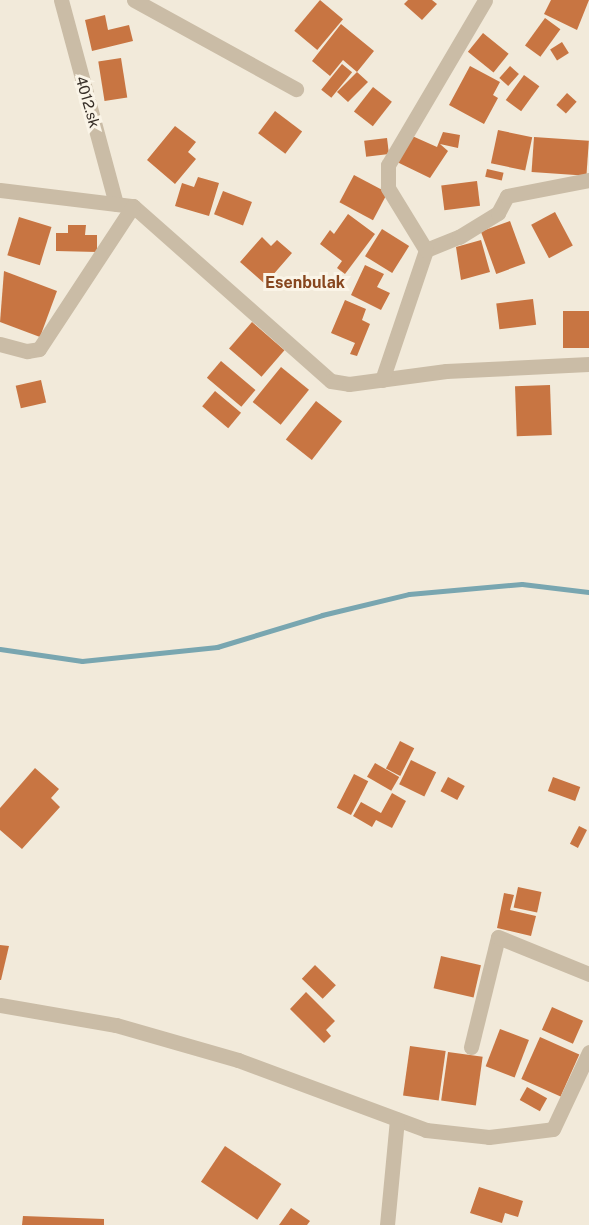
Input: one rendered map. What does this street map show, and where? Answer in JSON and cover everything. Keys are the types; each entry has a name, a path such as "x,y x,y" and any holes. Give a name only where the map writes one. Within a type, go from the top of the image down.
{"street":[{"name":"4012.sk","path":"61,0 116,204"},
{"path":"134,0 296,89"},
{"path":"426,250 388,188 388,165 485,0"},
{"path":"382,380 426,250 459,237 498,213 507,196 589,180"},
{"path":"0,190 133,206 331,381 349,384 446,371 589,364"},
{"path":"0,344 27,351 39,349 133,206"},
{"path":"471,1047 498,937 589,974"},
{"path":"0,1005 116,1025 226,1057 426,1130 489,1137 553,1129 589,1052"},
{"path":"387,1225 397,1119"}],"building":[{"path":"320,0 343,19 317,50 294,31"},
{"path":"408,0 432,0 437,4 422,20 404,4"},
{"path":"551,0 589,0 577,30 544,14"},
{"path":"105,15 108,30 129,25 133,41 92,51 85,20"},
{"path":"545,18 560,29 540,57 525,46"},
{"path":"341,24 374,51 357,72 343,60 330,76 312,61"},
{"path":"483,33 509,54 494,72 468,52"},
{"path":"562,42 569,53 557,60 550,49"},
{"path":"121,58 127,98 105,101 98,62"},
{"path":"342,64 352,72 331,98 321,90"},
{"path":"470,66 500,82 493,95 498,98 484,124 449,105"},
{"path":"510,66 519,74 508,86 499,78"},
{"path":"357,72 368,82 348,102 337,92"},
{"path":"524,75 539,86 521,111 506,100"},
{"path":"373,87 392,102 373,126 354,111"},
{"path":"567,93 577,102 566,114 556,105"},
{"path":"275,111 302,131 285,154 258,133"},
{"path":"175,126 196,142 188,152 196,159 175,184 147,160"},
{"path":"498,130 532,137 525,171 491,163"},
{"path":"443,132 460,135 458,148 440,144 448,151 430,178 397,162 410,135 437,147"},
{"path":"534,137 589,141 586,176 532,172"},
{"path":"387,138 389,154 366,157 364,141"},
{"path":"487,169 504,173 502,181 485,177"},
{"path":"354,175 388,193 373,220 339,202"},
{"path":"198,177 219,183 209,216 175,206 182,183 194,187"},
{"path":"477,181 480,206 444,210 441,185"},
{"path":"223,191 252,202 243,225 214,214"},
{"path":"555,212 573,246 549,258 531,225"},
{"path":"348,214 375,234 345,274 337,268 342,261 320,244 330,230 334,234"},
{"path":"19,217 52,227 40,265 7,255"},
{"path":"510,221 525,263 496,274 481,232"},
{"path":"68,225 86,225 85,235 97,235 97,252 56,251 56,233 68,233"},
{"path":"382,229 409,246 392,273 365,256"},
{"path":"262,237 271,246 277,240 292,253 265,284 240,262"},
{"path":"481,240 490,272 461,280 456,247"},
{"path":"365,265 384,274 377,287 390,293 381,310 351,295"},
{"path":"4,271 57,291 40,337 0,322"},
{"path":"533,299 536,325 499,329 496,304"},
{"path":"345,300 366,309 362,320 370,324 357,356 350,354 355,343 331,333"},
{"path":"563,311 589,311 589,348 563,348"},
{"path":"252,322 284,350 261,377 229,348"},
{"path":"221,361 255,390 241,407 207,378"},
{"path":"281,367 309,390 281,425 253,402"},
{"path":"41,380 46,402 21,408 16,386"},
{"path":"550,385 552,435 517,436 515,386"},
{"path":"215,391 241,413 228,428 202,406"},
{"path":"316,401 342,421 312,460 286,440"},
{"path":"400,741 414,748 400,776 386,769"},
{"path":"411,760 436,772 424,797 399,784"},
{"path":"375,763 399,777 391,791 367,777"},
{"path":"35,768 59,789 51,798 60,807 22,849 0,830 0,808"},
{"path":"354,774 368,781 351,815 337,808"},
{"path":"448,777 465,786 457,800 440,791"},
{"path":"553,777 580,787 575,801 548,791"},
{"path":"392,793 406,801 392,828 376,820 372,827 353,816 361,802 381,813"},
{"path":"579,826 587,830 578,848 570,844"},
{"path":"518,887 541,892 537,913 514,908"},
{"path":"504,893 514,895 510,910 536,916 531,936 497,928"},
{"path":"0,945 9,946 1,980 0,980"},
{"path":"441,956 481,965 474,997 434,988"},
{"path":"315,965 336,985 323,999 302,979"},
{"path":"306,992 335,1021 326,1030 331,1036 324,1043 290,1009"},
{"path":"552,1007 583,1021 573,1044 542,1030"},
{"path":"500,1029 529,1040 515,1077 486,1066"},
{"path":"540,1037 579,1054 561,1097 521,1079"},
{"path":"410,1046 446,1051 439,1101 403,1096"},
{"path":"448,1052 483,1057 476,1105 441,1101"},
{"path":"527,1087 547,1098 540,1111 520,1100"},
{"path":"225,1146 281,1184 257,1220 201,1182"},
{"path":"479,1187 523,1201 518,1217 505,1213 502,1223 470,1213"},
{"path":"291,1208 310,1221 307,1225 279,1225"},
{"path":"23,1216 104,1219 104,1225 22,1225"}],"waterway":[{"path":"0,649 82,661 217,647 322,615 409,594 522,584 589,592"}],"district":[{"name":"Esenbulak","path":"305,283"}]}
